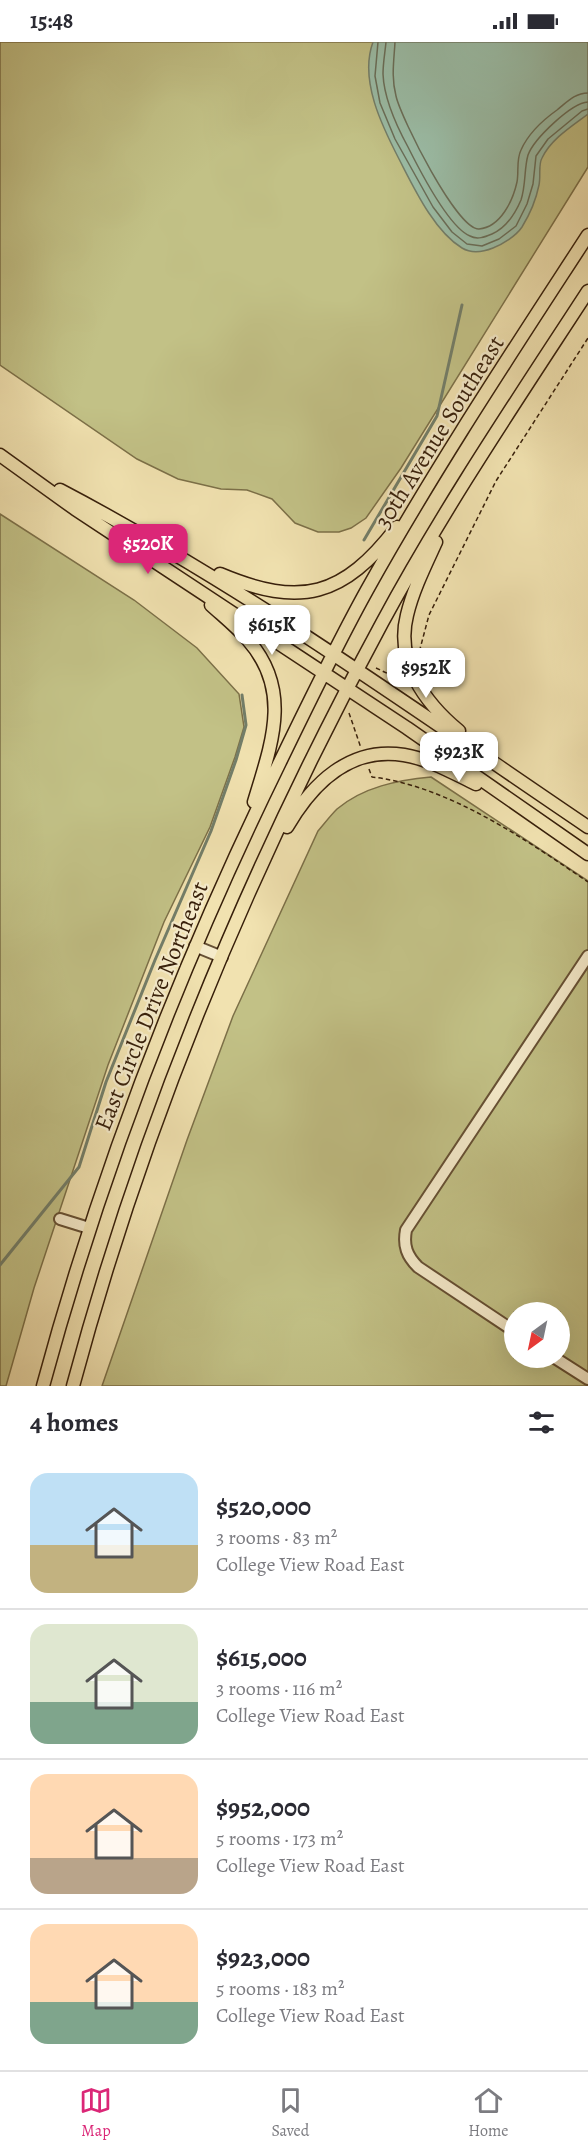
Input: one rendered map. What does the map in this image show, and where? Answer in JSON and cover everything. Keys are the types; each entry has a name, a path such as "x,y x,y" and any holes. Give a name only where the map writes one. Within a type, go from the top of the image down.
{"main road":[{"name":"30th Avenue Southeast","path":"333,654 439,467 588,235"},
{"name":"30th Avenue Southeast","path":"352,691 414,565 588,291"},
{"path":"0,455 75,509 352,691 588,854"},
{"path":"25,472 213,571 264,590 288,593 322,589 344,579 373,555 404,518 439,467"},
{"path":"461,488 422,572 406,617 405,644 414,678 424,696 448,722 525,785"},
{"path":"164,547 362,673 588,827"},
{"path":"176,575 249,641 263,661 273,688 276,706 274,731 242,839"},
{"name":"East Circle Drive Northeast","path":"43,1386 89,1228 146,1070 195,946 242,839 333,654"},
{"name":"East Circle Drive Northeast","path":"73,1386 123,1216 189,1036 254,882 322,736 352,691"},
{"path":"254,882 295,813 311,791 333,771 365,757 396,754 416,758 507,798"}],"lane":[{"path":"195,946 222,957"},
{"path":"504,1324 418,1267 408,1257 404,1239 406,1230 588,956"},
{"path":"60,1219 89,1228"},
{"path":"570,1368 588,1379"}],"path":[{"path":"362,673 373,667 401,680 426,674 420,649 429,615 496,481 588,338"},
{"path":"352,691 348,709 372,777 412,784 472,811 529,842 588,882"}],"shaded area":[{"path":"0,42 588,42 588,167 401,468 366,518 351,528 339,532 318,532 295,523 272,499 247,490 221,489 178,479 137,459 0,365"},
{"path":"0,514 134,600 197,648 239,694 244,727 210,827 164,922 108,1065 34,1288 6,1386 0,1386"},
{"path":"431,777 588,881 588,1386 102,1386 187,1140 233,1016 318,831 347,801 369,790"}],"water":[{"path":"373,42 588,42 588,114 562,133 546,151 541,161 536,196 528,217 516,234 501,244 478,252 462,248 442,231 418,195 392,146 374,102 369,72 369,57"}],"waterway":[{"path":"364,540 437,416 462,305"},
{"path":"0,1265 79,1167 106,1082 155,960 211,831 236,760 246,725 242,695"}]}
